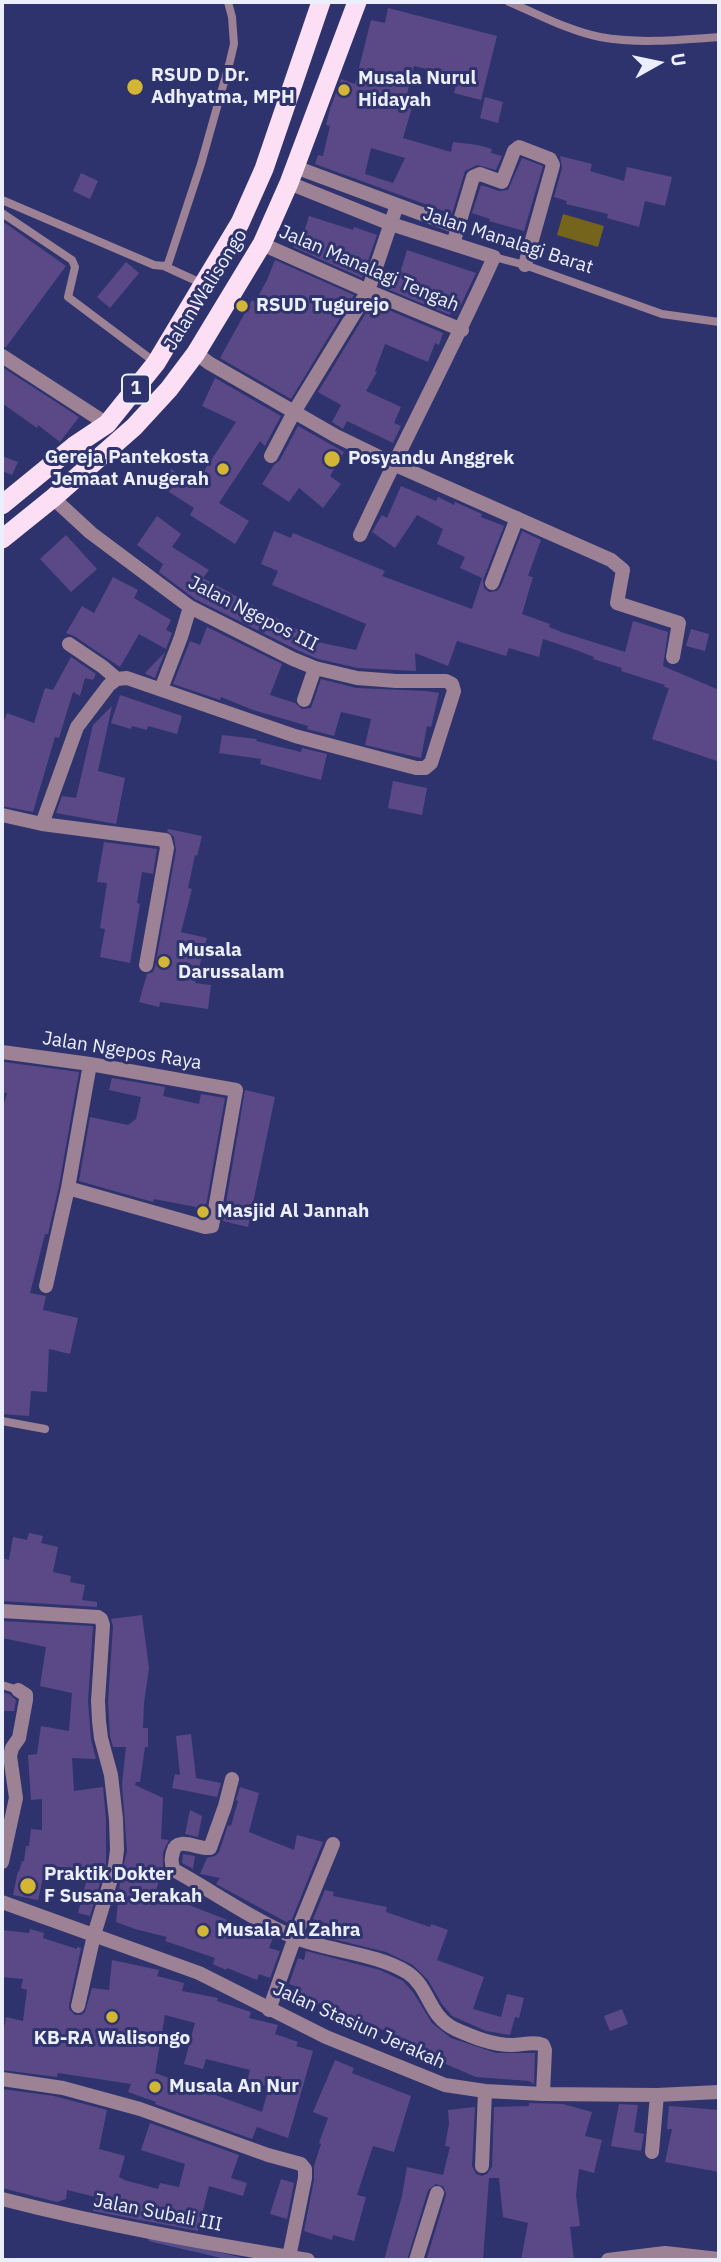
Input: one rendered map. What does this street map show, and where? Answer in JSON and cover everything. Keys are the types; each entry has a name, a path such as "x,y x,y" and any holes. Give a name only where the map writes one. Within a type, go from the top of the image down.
{"highway":[{"name":"Jalan Walisongo","path":"2,505 74,446 107,424 156,363 240,223 264,169 321,2"},
{"name":"Jalan Walisongo","path":"2,539 134,427 169,389 196,353 262,244 292,175 357,2"}],"street":[{"path":"453,244 470,182 476,174 502,182 516,148 550,159 553,165 525,265"},
{"path":"292,175 397,205 457,227"},
{"name":"Jalan Manalagi Barat","path":"292,175 391,224 494,257"},
{"path":"271,456 294,412 368,291 397,205"},
{"name":"Jalan Manalagi Tengah","path":"262,244 462,330"},
{"path":"360,535 462,330 494,257"},
{"path":"196,353 336,436 622,567 617,603 679,623 673,657"},
{"path":"2,356 107,424"},
{"name":"Jalan Ngepos III","path":"53,498 92,533 190,607 293,659 316,668 376,680 450,682 454,691 431,763 425,768 416,768 295,736 161,689"},
{"path":"492,583 517,518"},
{"path":"42,824 77,727 108,685 117,679 127,678 161,689 190,607"},
{"path":"69,644 117,679"},
{"path":"304,700 316,668"},
{"path":"2,815 42,824 162,838 167,842 145,965"},
{"name":"Jalan Ngepos Raya","path":"3,1056 90,1064 236,1090 212,1226 205,1227 68,1188"},
{"path":"46,1286 68,1188 90,1064"},
{"path":"2,1611 98,1617 103,1625 98,1691 99,1721 111,1775 117,1850 78,2006"},
{"path":"2,1862 16,1798 7,1747 19,1738 26,1700 26,1695 18,1690"},
{"path":"232,1779 210,1848 177,1844 171,1863 174,1870 295,1937 410,1974 419,1984 435,2014 453,2028 499,2044 543,2045 543,2094"},
{"path":"270,2010 295,1937 333,1844"},
{"name":"Jalan Stasiun Jerakah","path":"2,1902 199,1973 326,2038 445,2085 485,2091 543,2094 657,2095 719,2092"},
{"path":"2,2079 98,2096 301,2164 305,2169 305,2178 289,2257"},
{"path":"482,2166 485,2091"},
{"path":"652,2152 657,2095"},
{"path":"416,2260 437,2193"},
{"name":"Jalan Subali III","path":"2,2199 155,2233 308,2260"},
{"path":"608,2260 665,2253 719,2259"}],"lane":[{"path":"164,266 169,261 201,164 230,61 234,44 228,2"},
{"path":"509,2 599,37 641,40 719,37"},
{"path":"2,200 154,265 164,266 203,285"},
{"path":"2,213 72,260 75,267 68,297 156,363"},
{"name":"Jalan Manalagi Barat","path":"494,257 525,265 662,314 719,322"},
{"path":"2,1421 45,1429"},
{"path":"2,1685 18,1690"}],"shaded area":[{"path":"563,214 604,226 598,247 557,235"}],"building":[{"path":"388,8 497,36 481,100 454,93 458,77 414,66 405,102 413,104 403,138 451,152 453,142 478,145 492,149 491,153 502,156 496,170 477,165 465,171 452,214 315,164 318,155 323,156 330,126 326,125 341,79 355,84 371,20 385,23","holes":["371,148 405,158 393,183 365,174"]},
{"path":"485,97 503,102 498,123 480,118"},
{"path":"560,156 592,164 590,171 624,181 627,167 672,177 665,206 645,201 639,227 607,218 608,214 566,204 567,201 554,197 562,168"},
{"path":"522,158 543,166 524,231 472,213 481,185 499,191 508,190"},
{"path":"81,173 98,181 90,199 73,191"},
{"path":"309,216 377,235 362,278 293,247 298,237 302,239"},
{"path":"2,221 66,266 6,347 2,346"},
{"path":"407,250 476,273 456,315 451,312 450,315 380,286 384,274 398,280"},
{"path":"275,260 354,295 291,399 220,358 252,300 255,302"},
{"path":"126,262 139,273 110,308 97,297"},
{"path":"372,303 443,333 439,345 435,343 428,362 385,344 375,371 377,372 366,391 401,407 394,423 401,426 393,443 347,421 343,429 332,422 341,405 318,392"},
{"path":"2,367 79,417 60,442 2,403"},
{"path":"215,378 281,416 265,446 260,441 219,503 249,521 235,544 190,515 194,508 160,486 171,469 195,485 236,422 202,406"},
{"path":"298,426 344,452 330,476 341,484 323,508 299,488 289,502 262,484 280,460"},
{"path":"2,456 18,462 12,475 2,471"},
{"path":"401,486 436,501 438,497 454,505 455,502 504,526 483,580 484,588 489,592 497,591 501,586 522,531 541,540 528,576 533,577 522,614 550,624 549,627 564,633 625,652 633,621 668,632 663,666 719,690 717,761 652,739 669,688 621,671 622,668 593,659 594,657 576,650 543,639 539,657 509,648 506,656 457,641 448,666 415,653 416,671 358,668 318,659 195,599 159,572 163,564 137,545 157,516 181,534 172,547 209,570 203,578 322,643 356,650 366,624 272,585 278,571 261,564 274,531 291,538 293,533 385,571 382,576 472,609 482,578 460,568 465,557 437,544 443,529 417,515 395,548 372,532 382,515 387,518"},
{"path":"66,535 97,569 71,592 40,559"},
{"path":"113,577 138,590 134,598 171,620 166,630 172,633 166,649 139,634 120,667 66,633 82,606 94,613"},
{"path":"207,627 282,664 270,695 295,703 302,709 311,708 321,679 356,688 439,693 431,727 427,726 421,758 365,745 371,719 341,712 334,736 307,729 308,726 253,710 221,697 220,700 173,684 190,641 200,645"},
{"path":"691,629 709,634 705,651 686,646"},
{"path":"165,652 155,678 146,674 145,673"},
{"path":"71,657 96,674 93,680 85,678 80,696 73,692 59,738 55,737 33,812 2,806 2,727 7,713 34,723 45,688 53,690"},
{"path":"120,695 182,716 177,734 148,726 147,730 132,726 131,729 111,723"},
{"path":"112,706 98,771 125,778 116,824 56,813 62,796 76,798 93,725"},
{"path":"222,735 257,739 256,741 301,752 302,748 327,754 321,780 260,764 261,759 219,753"},
{"path":"393,781 427,788 422,815 388,808"},
{"path":"168,829 202,836 197,856 195,855 188,888 192,889 181,932 207,938 195,983 211,985 208,1009 160,1002 159,1007 139,1002 147,974 153,972 155,967 176,850 174,837"},
{"path":"104,842 157,849 153,874 142,872 137,903 140,904 130,963 100,957 105,929 100,928 107,883 97,882"},
{"path":"4,1062 79,1072 59,1186 30,1293 46,1296 43,1310 78,1318 70,1354 49,1349 47,1392 31,1391 29,1416 2,1414 2,1111 7,1093 2,1092"},
{"path":"112,1078 165,1087 163,1096 199,1104 201,1094 225,1098 204,1217 195,1214 196,1207 154,1199 153,1202 79,1181 90,1117 128,1125 136,1119 141,1097 109,1090"},
{"path":"245,1090 275,1097 248,1227 223,1221"},
{"path":"29,1533 43,1536 41,1543 58,1547 53,1572 71,1576 70,1582 85,1585 82,1600 97,1602 97,1607 2,1601 2,1558 9,1560 13,1537 27,1540"},
{"path":"142,1615 149,1668 143,1728 148,1728 148,1747 145,1747 140,1782 135,1785 163,1798 161,1839 169,1840 163,1852 163,1866 154,1898 178,1904 179,1901 273,1938 269,1948 280,1951 270,1978 259,1974 257,1980 227,1968 226,1970 213,1964 215,1958 165,1941 167,1937 116,1922 120,1881 127,1851 122,1784 126,1747 113,1747 110,1736 108,1701 113,1626 111,1619"},
{"path":"2,1621 93,1626 88,1701 91,1739 96,1759 72,1758 74,1791 103,1787 106,1864 90,1916 78,1913 89,1871 46,1865 38,1900 13,1895 26,1846 29,1846 31,1829 42,1830 42,1799 31,1800 28,1755 37,1754 41,1726 69,1731 72,1693 40,1686 46,1647 2,1638"},
{"path":"2,1692 16,1700 14,1711 2,1711"},
{"path":"191,1734 196,1778 221,1783 217,1797 172,1788 175,1774 180,1775 176,1736"},
{"path":"240,1787 259,1793 249,1832 294,1850 297,1835 323,1842 290,1924 216,1884 220,1878 200,1874 207,1858 219,1852 228,1825 231,1826"},
{"path":"190,1810 202,1816 198,1837 185,1834"},
{"path":"183,1854 195,1856 193,1869 182,1863"},
{"path":"325,1890 334,1892 333,1896 387,1907 386,1912 430,1927 431,1924 448,1930 437,1960 484,1977 473,2009 501,2017 507,1994 524,1998 519,2018 515,2017 510,2035 486,2031 452,2016 428,1980 413,1965 386,1952 333,1939 337,1927 313,1919"},
{"path":"30,1929 44,1933 43,1938 81,1948 69,2005 75,2015 85,2012 92,1988 109,1990 112,1960 159,1970 157,1976 184,1983 182,1991 218,1998 217,2001 251,2012 249,2018 278,2025 275,2034 298,2042 296,2046 313,2051 288,2138 257,2127 252,2139 128,2092 131,2084 58,2073 57,2077 2,2070 2,2040 6,2017 23,2021 27,1990 21,1988 23,1979 2,1977 2,1930 29,1933","holes":["165,2015 195,2023 184,2064 203,2069 206,2059 250,2070 247,2081 269,2087 262,2112 155,2073"]},
{"path":"306,1951 380,1970 403,1981 432,2023 451,2038 496,2053 535,2053 534,2084 529,2081 476,2077 408,2048 388,2037 390,2033 341,2012 342,2010 319,2003 315,2011 289,1999 295,1986 289,1984 298,1958 304,1960"},
{"path":"622,2009 628,2024 610,2031 604,2016"},
{"path":"335,2060 354,2068 352,2073 411,2096 394,2152 373,2146 357,2195 366,2197 354,2241 333,2235 332,2240 304,2231 314,2180 314,2166 328,2118 313,2112"},
{"path":"2,2089 54,2096 107,2110 99,2149 125,2156 119,2177 124,2180 158,2189 160,2183 179,2187 185,2164 141,2150 150,2123 239,2155 231,2178 247,2183 243,2196 209,2186 198,2231 93,2211 96,2197 67,2190 66,2199 57,2202 2,2188"},
{"path":"529,2103 563,2104 592,2112 585,2136 602,2140 594,2173 579,2169 576,2195 580,2226 570,2227 574,2260 521,2260 528,2223 503,2217 499,2178 489,2178 483,2260 427,2258 446,2195 444,2187 436,2184 428,2190 407,2260 384,2260 402,2196 407,2167 443,2175 450,2147 445,2146 449,2124 448,2110 475,2107 472,2166 476,2174 482,2176 492,2167 494,2107 529,2106"},
{"path":"619,2104 638,2105 634,2132 644,2134 641,2151 611,2146"},
{"path":"669,2106 719,2110 719,2172 665,2162 672,2129 667,2129"},
{"path":"281,2179 294,2183 287,2219 270,2214"}],"waterway":[{"path":"151,2239 241,2260"}],"place":[{"name":"RSUD D Dr. Adhyatma, MPH","path":"135,87"},
{"name":"Musala Nurul Hidayah","path":"344,90"},
{"name":"RSUD Tugurejo","path":"242,306"},
{"name":"Posyandu Anggrek","path":"332,459"},
{"name":"Gereja Pantekosta Jemaat Anugerah","path":"223,469"},
{"name":"Musala Darussalam","path":"164,962"},
{"name":"Masjid Al Jannah","path":"203,1212"},
{"name":"Praktik Dokter F Susana Jerakah","path":"28,1886"},
{"name":"Musala Al Zahra","path":"203,1931"},
{"name":"KB-RA Walisongo","path":"112,2017"},
{"name":"Musala An Nur","path":"155,2087"}]}
